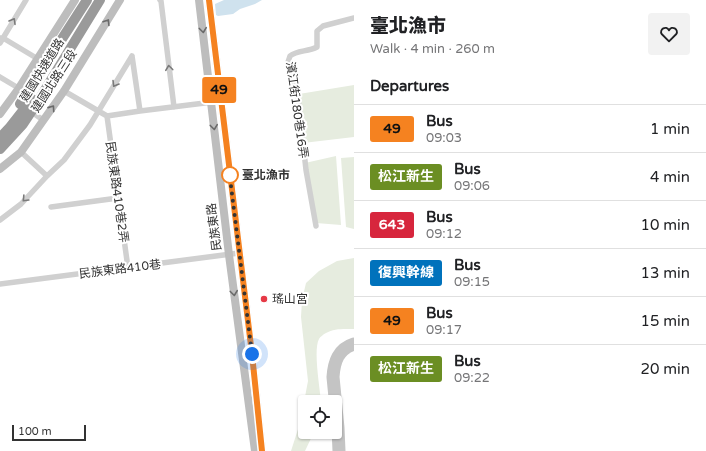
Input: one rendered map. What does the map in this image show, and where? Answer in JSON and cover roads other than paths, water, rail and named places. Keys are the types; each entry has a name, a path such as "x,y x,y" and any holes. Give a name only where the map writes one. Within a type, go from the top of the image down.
{"highway":[{"path":"0,131 22,102 87,0"},
{"name":"建國快速道路","path":"0,138 32,100 92,0"},
{"name":"建國快速道路","path":"0,149 23,124 100,0"}],"street":[{"path":"26,0 1,40 38,59"},
{"path":"0,114 19,88 75,0"},
{"name":"建國北路三段","path":"0,169 21,152 64,90 120,0"},
{"path":"160,0 174,107"},
{"name":"民族東路","path":"199,0 229,255 255,451"},
{"name":"民族東路","path":"208,0 262,451"},
{"name":"濱江街180巷16弄","path":"316,226 306,170 298,97 289,73 288,62 293,53 313,50 317,47 317,31 323,26 354,18"},
{"path":"0,220 21,204 64,160 90,125 132,56 140,111"},
{"path":"206,60 216,59"},
{"path":"0,77 15,86"},
{"path":"64,90 107,116 221,101"},
{"path":"36,115 43,120"},
{"name":"民族東路410巷2弄","path":"107,116 128,268"},
{"path":"21,152 47,176"},
{"path":"51,207 118,198"},
{"name":"民族東路410巷","path":"0,284 239,253"}],"water":[{"path":"224,0 262,0 240,9 233,14 218,16 216,15 215,4"}],"place":[{"name":"臺北漁市","path":"230,175"},
{"name":"瑤山宮","path":"264,299"}]}
